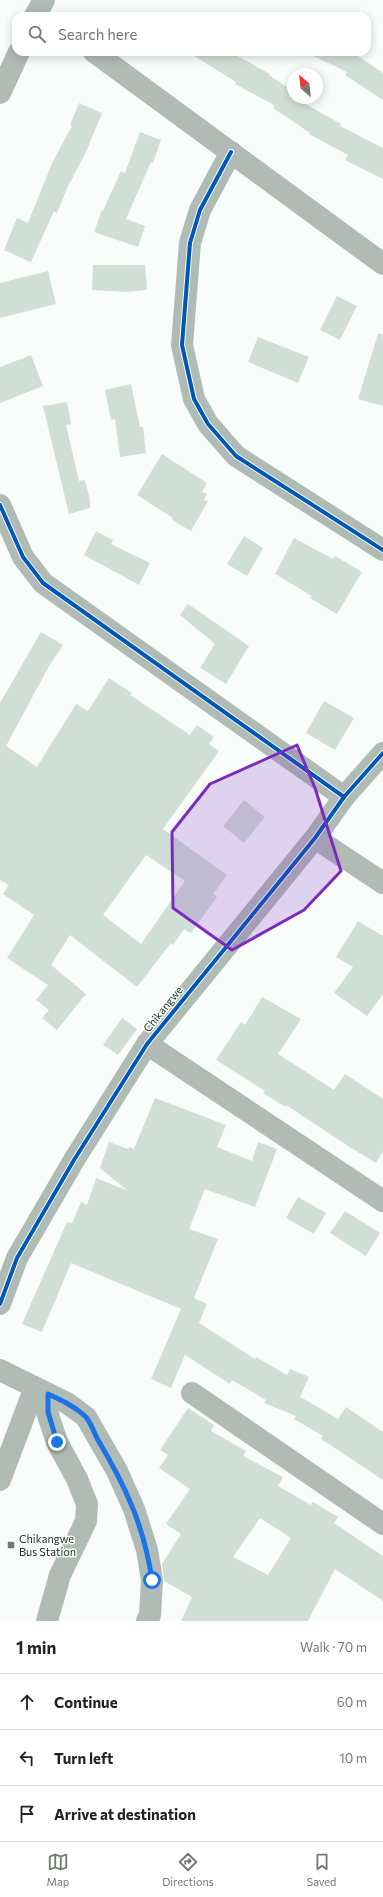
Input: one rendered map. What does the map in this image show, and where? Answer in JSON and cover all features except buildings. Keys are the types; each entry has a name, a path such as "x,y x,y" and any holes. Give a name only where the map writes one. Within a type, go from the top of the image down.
{"street":[{"path":"0,93 17,56"},
{"path":"99,56 383,264"},
{"path":"231,152 200,210 190,243 182,345 194,399 208,424 236,456 383,550"},
{"path":"0,505 23,557 44,583 344,797"},
{"name":"Chikangwe","path":"0,1304 17,1258 74,1160 147,1044 315,838 344,797 383,753"},
{"path":"315,838 383,883"},
{"path":"147,1044 383,1201"},
{"path":"0,1370 67,1403 86,1417 117,1471 134,1509 147,1550 152,1580 150,1615 147,1621"},
{"path":"0,1480 42,1390"},
{"path":"42,1390 57,1442 77,1479 87,1504 86,1521 60,1575 46,1621"},
{"path":"192,1393 383,1524"}],"highlighted area":[{"path":"297,745 315,788 341,871 304,910 232,950 173,908 172,832 210,784"}],"cycle path":[{"path":"231,152 200,210 190,243 182,345 194,399 208,424 236,456 383,550"},
{"path":"0,505 23,557 43,583 344,797"},
{"path":"0,1304 17,1258 74,1160 147,1044 315,838 344,797 383,753"}],"place":[{"name":"Chikangwe Bus Station","path":"11,1545"}],"route":[{"path":"57,1442 48,1412 48,1394 67,1403 86,1417 117,1471 134,1509 147,1550 152,1580"}]}
